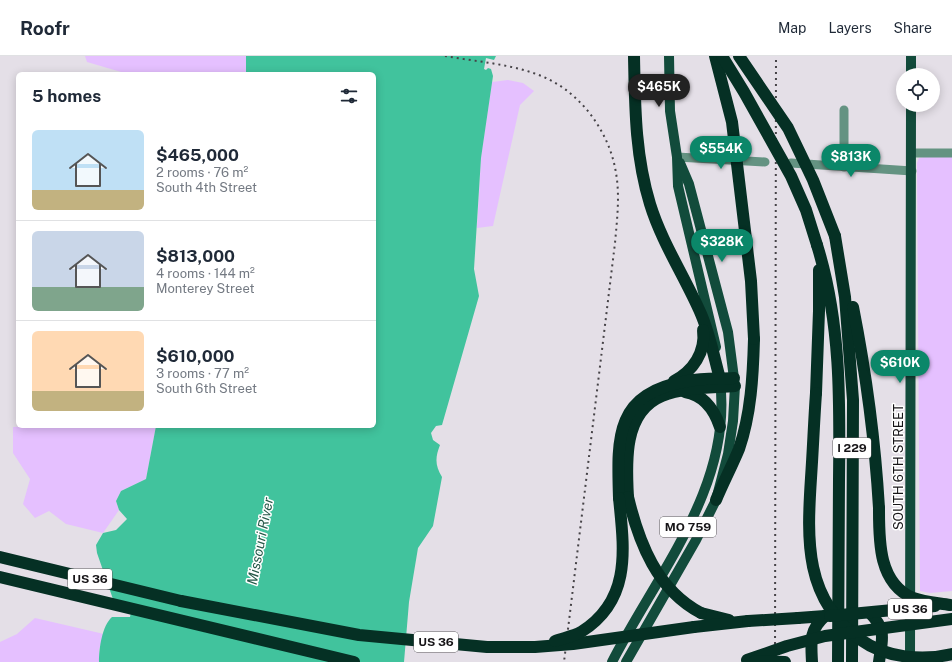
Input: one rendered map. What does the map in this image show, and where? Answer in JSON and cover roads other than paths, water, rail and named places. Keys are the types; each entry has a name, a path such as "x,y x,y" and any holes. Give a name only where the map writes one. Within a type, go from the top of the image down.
{"highway":[{"path":"634,56 635,119 639,158 650,204 672,257 702,316 720,383"},
{"path":"715,56 724,86 733,129 751,281 754,339 751,388 746,425 739,449 716,500"},
{"name":"I 229","path":"722,56 791,176 806,210 825,272 831,301 837,350 840,402 838,662"},
{"name":"I 229","path":"739,56 788,128 813,180 834,236 845,297 853,400 852,662"},
{"path":"834,236 850,293 864,368 877,469 879,533 882,556 886,570 893,584 903,593 915,599 951,605"},
{"path":"817,245 819,311 809,542 816,583 824,600 841,624 869,646 888,653 915,657 952,654"},
{"path":"702,316 704,337 701,352 694,365 684,376 645,395 627,416 622,431 619,450 624,497 638,535 662,580 683,602 701,613 722,620 744,622"},
{"path":"663,387 689,380 720,383"},
{"path":"535,647 580,633 599,617 613,598 619,584 623,567 626,468 629,440 636,420 647,406 661,396 720,383 735,382"},
{"path":"680,391 693,393 707,402 716,414 720,427"},
{"name":"US 36","path":"0,557 181,601 359,635 487,647 535,647 613,639 694,627 951,605"},
{"name":"US 36","path":"0,577 177,621 289,645 354,662"},
{"path":"870,613 878,621 882,628 879,662"},
{"path":"812,662 811,640 815,626 825,616"},
{"name":"US 36","path":"746,661 811,640 882,628 952,619"},
{"path":"746,661 785,662"}],"main road":[{"path":"669,56 670,111 677,157 678,186 716,338 720,383"},
{"path":"911,68 912,56"},
{"name":"SOUTH 6TH STREET","path":"910,662 911,112"},
{"path":"677,157 689,184 728,332 735,382 733,421 730,441 716,500"},
{"name":"MO 759","path":"612,662 691,522 711,472 720,427 720,383"},
{"name":"MO 759","path":"626,662 696,540 716,500"}],"street":[{"path":"844,110 844,167"},
{"path":"912,153 952,153"},
{"path":"677,157 765,162"},
{"path":"791,163 912,171"}],"water":[{"name":"Missouri River","path":"246,56 496,56 494,60 486,58 484,69 491,69 493,76 481,158 474,269 479,296 442,425 436,426 431,433 433,440 440,445 436,461 442,477 433,526 418,548 409,602 404,662 99,662 103,632 109,621 112,617 130,617 131,612 114,602 97,553 96,545 103,533 116,530 127,519 119,510 116,501 121,491 146,479 156,428 376,428 376,72 246,72"}],"railway":[{"path":"445,56 496,64 534,73 559,85 583,105 593,117 608,144 616,173 618,199 615,243 564,662"},
{"path":"775,662 776,56"}]}
